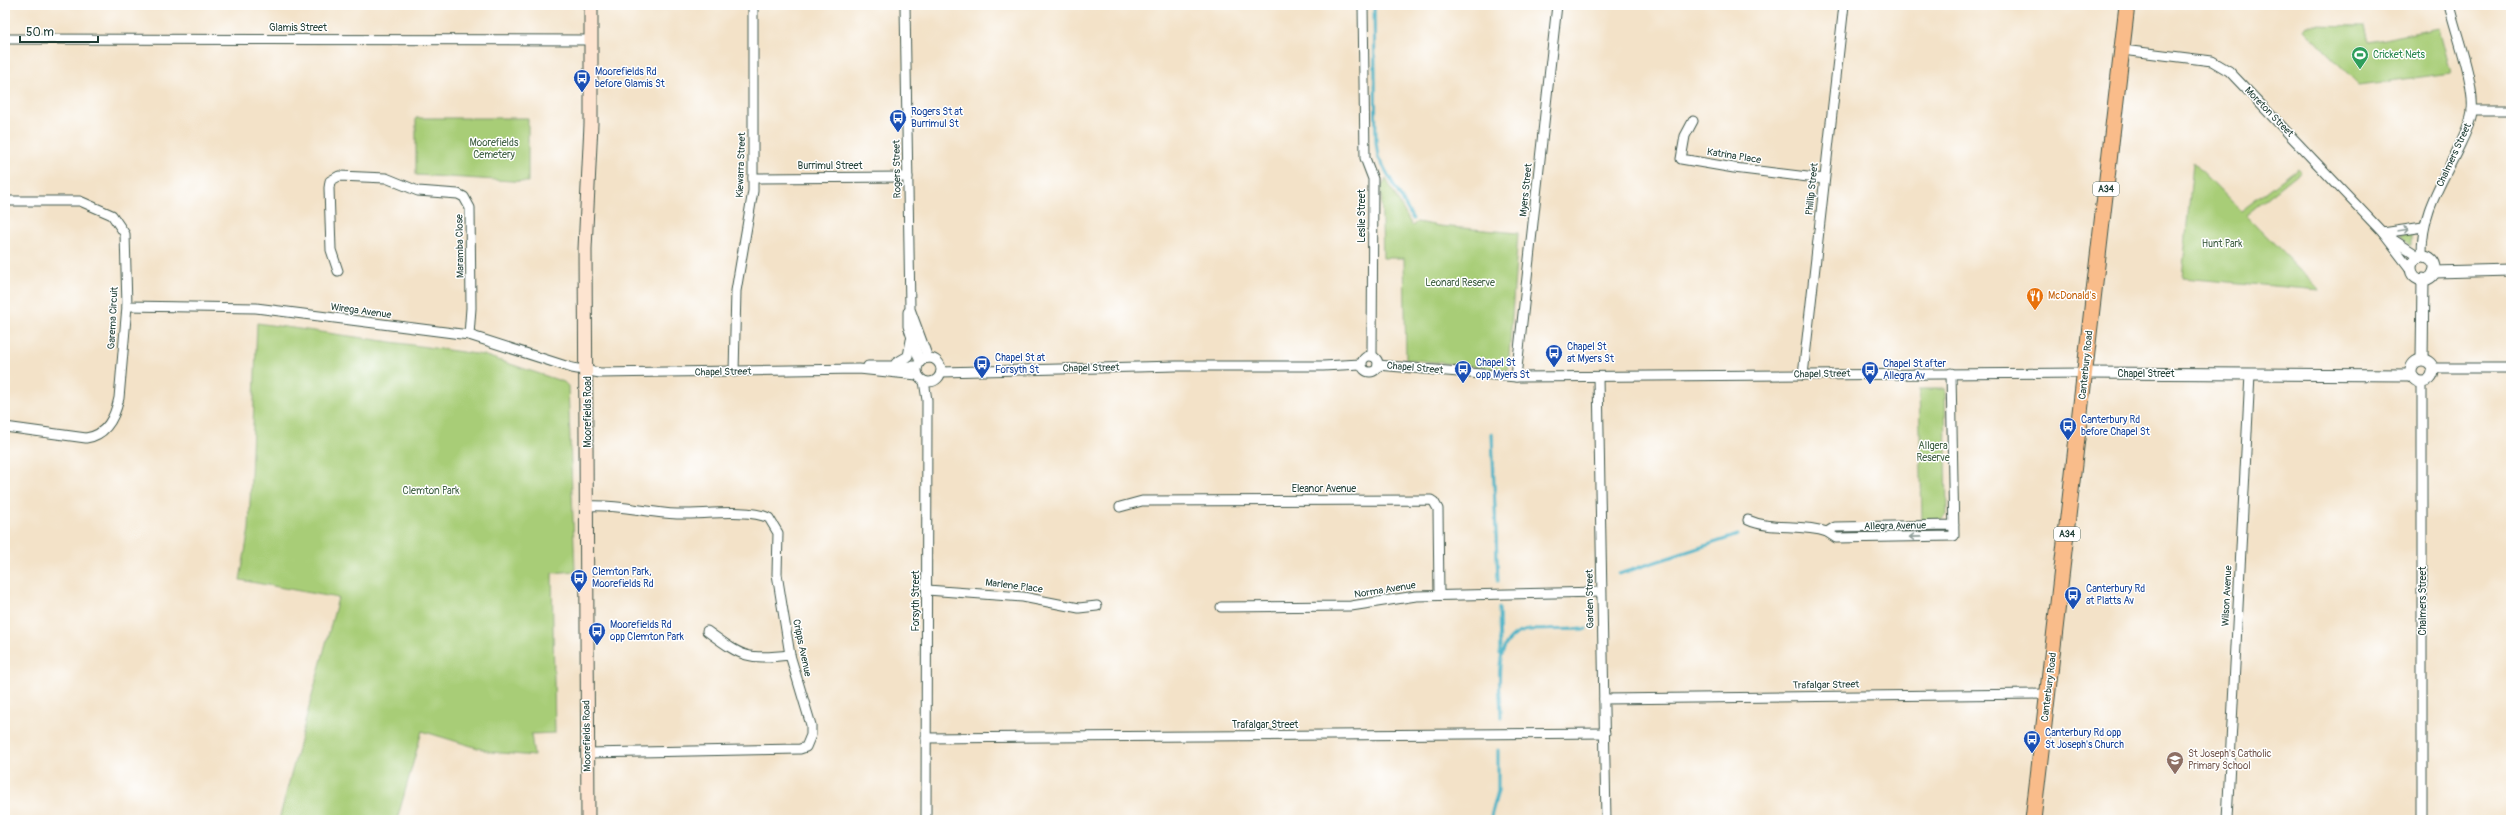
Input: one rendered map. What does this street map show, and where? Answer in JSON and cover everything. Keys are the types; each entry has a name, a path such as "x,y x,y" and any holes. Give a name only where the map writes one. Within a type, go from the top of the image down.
{"highway":[{"name":"Canterbury Road","path":"2033,820 2127,5"}],"main road":[{"name":"Moorefields Road","path":"588,820 588,371 586,249 591,124 591,5"}],"street":[{"name":"Kiewarra Street","path":"734,372 736,291 753,178 753,5"},
{"name":"Rogers Street","path":"906,5 910,309 921,368"},
{"name":"Leslie Street","path":"1363,5 1365,158 1373,179 1372,356"},
{"name":"Myers Street","path":"1516,377 1557,5"},
{"name":"Phillip Street","path":"1803,375 1844,5"},
{"name":"Chalmers Street","path":"2421,256 2423,227 2430,207 2467,132 2472,110 2470,88 2448,5"},
{"name":"Glamis Street","path":"5,39 591,40"},
{"name":"Moreton Street","path":"2123,50 2212,61 2229,71 2383,234 2412,271"},
{"path":"2472,110 2511,110"},
{"name":"Katrina Place","path":"1693,121 1685,136 1681,159 1734,168 1824,179"},
{"name":"Maramba Close","path":"338,271 334,262 331,242 329,192 330,181 334,178 355,176 386,178 418,191 458,194 464,197 470,208 471,308 469,335"},
{"name":"Burrimul Street","path":"753,178 908,177"},
{"name":"Garema Circuit","path":"5,201 80,201 112,215 125,234 127,306 119,398 116,410 106,428 94,436 86,438 5,427"},
{"path":"2383,234 2423,227"},
{"name":"Moreton Street","path":"2383,234 2421,256"},
{"path":"2434,272 2432,261 2421,256 2412,264 2412,271 2416,277 2423,279 2428,278 2434,272 2511,270"},
{"path":"2422,359 2423,279"},
{"name":"Wirega Avenue","path":"127,306 256,308 469,335 588,371"},
{"name":"Rogers Street","path":"910,309 907,321 921,368"},
{"name":"Chapel Street","path":"859,369 902,362 908,356 911,337"},
{"path":"1372,356 1377,359 1378,365 1376,370 1370,373 1363,369 1361,364 1365,357 1372,356"},
{"path":"2422,359 2430,363 2433,368 2431,378 2422,382 2415,380 2411,375 2413,364 2422,359"},
{"path":"937,362 940,372 935,380 921,368 937,362"},
{"name":"Chapel Street","path":"888,364 921,368"},
{"name":"Chapel Street","path":"940,372 1176,366 1322,366 1361,364"},
{"name":"Chapel Street","path":"1378,365 1516,377 1951,373 2411,375"},
{"name":"Chapel Street","path":"588,371 605,374 921,368"},
{"name":"Forsyth Street","path":"921,368 926,400 926,820"},
{"path":"2433,368 2511,368"},
{"name":"Allegra Avenue","path":"1748,520 1765,526 1807,526 1827,532 1836,538 1954,536 1951,373"},
{"name":"Wilson Avenue","path":"2227,820 2250,374"},
{"name":"Garden Street","path":"1598,377 1606,820"},
{"name":"Chalmers Street","path":"2422,382 2422,820"},
{"name":"Eleanor Avenue","path":"1120,507 1142,501 1431,500 1438,509 1439,595"},
{"name":"Cripps Avenue","path":"588,506 614,505 677,514 754,514 769,518 778,533 777,574 790,655 811,725 810,741 803,749 588,753"},
{"name":"Allegra Avenue","path":"1827,532 1835,527 1954,525"},
{"name":"Marlene Place","path":"927,590 1023,597 1079,608 1097,606"},
{"name":"Norma Avenue","path":"1221,606 1351,606 1401,596 1601,592"},
{"path":"707,631 733,650 749,657 790,655"},
{"name":"Trafalgar Street","path":"1604,699 2048,694"},
{"name":"Trafalgar Street","path":"926,738 1605,733"}],"green space":[{"path":"2307,25 2365,26 2369,42 2439,28 2451,73 2359,85 2304,29"},
{"name":"Moorefields Cemetery","path":"416,118 528,118 528,182 416,175"},
{"name":"Hunt Park","path":"2193,162 2241,211 2299,167 2302,170 2246,215 2320,290 2182,278"},
{"name":"Leonard Reserve","path":"1386,179 1412,226 1417,222 1439,226 1518,233 1508,370 1406,359 1404,258 1383,258 1381,188"},
{"path":"2412,232 2412,245 2411,246 2399,234"},
{"name":"Clemton Park","path":"257,323 483,355 564,382 568,386 575,571 552,573 555,733 531,734 534,756 491,752 422,731 397,820 279,820 338,598 240,580 249,529"},
{"name":"Allgera Reserve","path":"1919,389 1945,389 1947,515 1942,520 1922,521"},
{"path":"1947,529 1947,532 1836,533 1837,531"}],"waterway":[{"path":"1374,5 1376,142 1378,157 1413,219"},
{"path":"1492,434 1498,581"},
{"path":"1619,574 1738,535"},
{"path":"1499,608 1500,654"},
{"path":"1501,717 1499,678 1500,664 1503,652 1508,642 1516,634 1529,630 1586,629"},
{"path":"1490,820 1498,791 1498,750"}],"place":[{"name":"Cricket Nets","path":"2360,70"},
{"name":"Moorefields Rd before Glamis St","path":"582,93"},
{"name":"Rogers St at Burrimul St","path":"898,133"},
{"name":"McDonald's","path":"2035,311"},
{"name":"Chapel St at Myers St","path":"1554,368"},
{"name":"Chapel St at Forsyth St","path":"982,379"},
{"name":"Chapel St opp Myers St","path":"1463,384"},
{"name":"Chapel St after Allegra Av","path":"1870,385"},
{"name":"Canterbury Rd before Chapel St","path":"2068,441"},
{"name":"Clemton Park, Moorefields Rd","path":"579,593"},
{"name":"Canterbury Rd at Platts Av","path":"2073,610"},
{"name":"Moorefields Rd opp Clemton Park","path":"597,646"},
{"name":"Canterbury Rd opp St Joseph's Church","path":"2032,754"},
{"name":"St Joseph's Catholic Primary School","path":"2175,775"}]}
